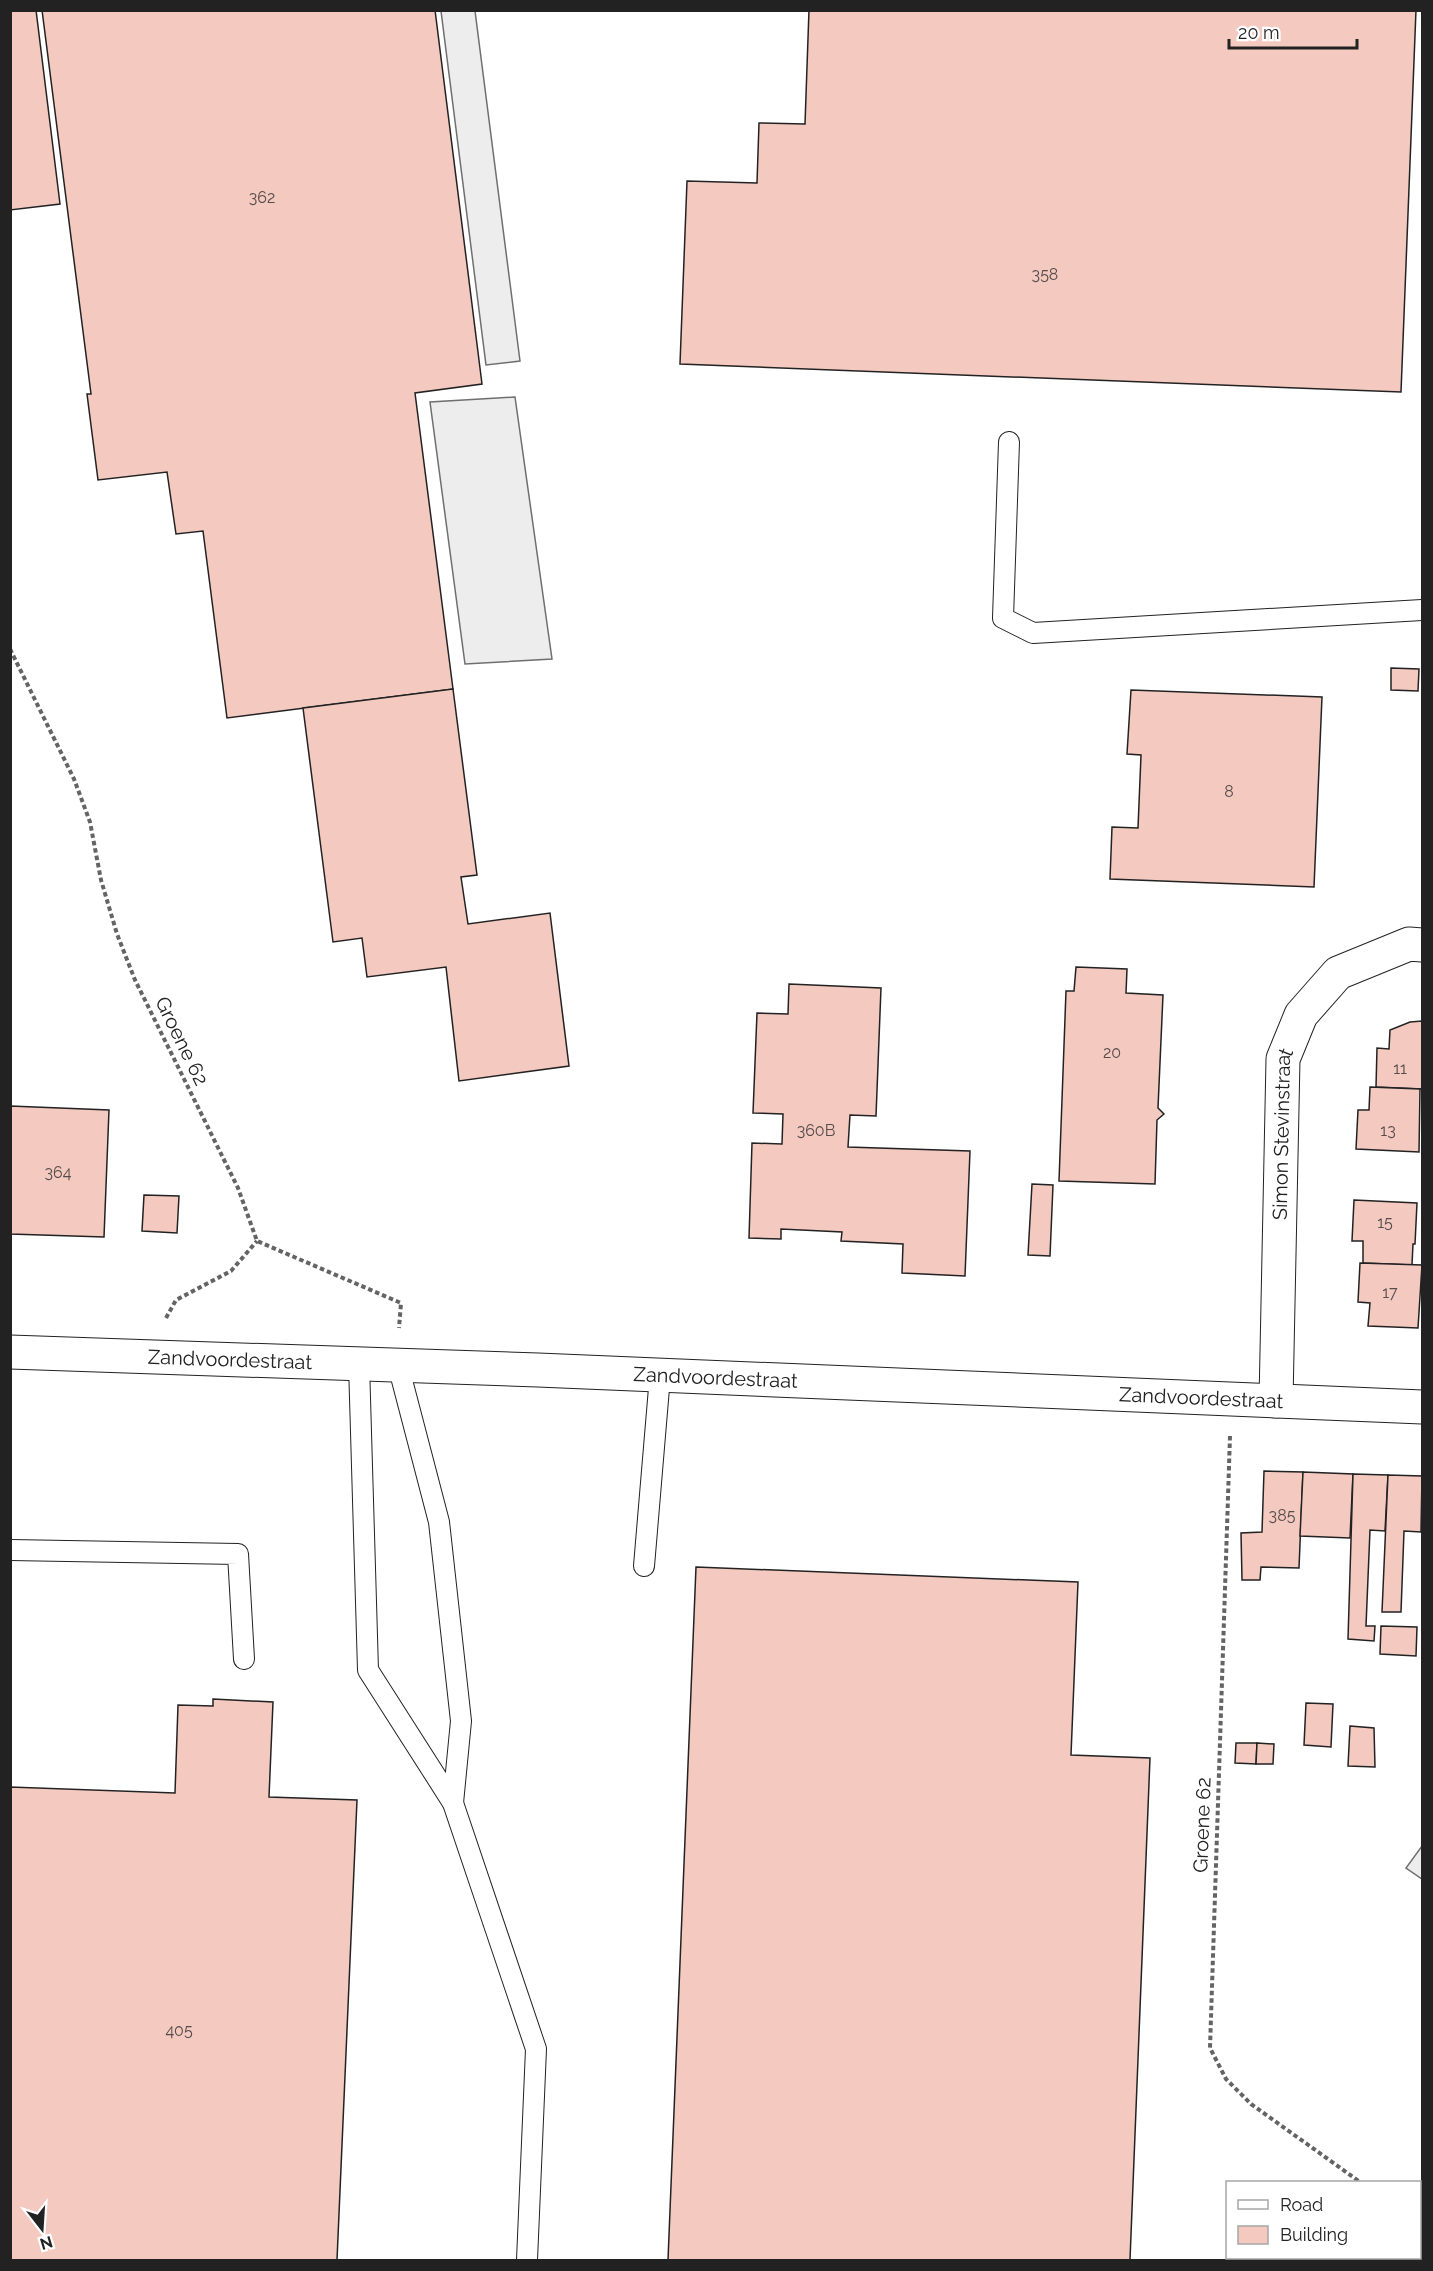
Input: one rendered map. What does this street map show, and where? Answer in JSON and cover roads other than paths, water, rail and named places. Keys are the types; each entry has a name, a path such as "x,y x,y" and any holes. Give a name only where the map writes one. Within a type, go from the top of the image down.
{"main road":[{"name":"Simon Stevinstraat","path":"1276,1401 1283,1059 1301,1015 1338,973 1409,944 1422,945"},
{"name":"Zandvoordestraat","path":"10,1352 398,1365 1422,1407"}],"lane":[{"path":"1009,442 1003,618 1033,633 1422,610"},
{"path":"359,1364 368,1670 453,1803 536,2049 527,2260"},
{"path":"398,1365 439,1522 461,1721 453,1803"},
{"path":"644,1566 660,1376"},
{"path":"10,1550 238,1554 244,1659"}]}
